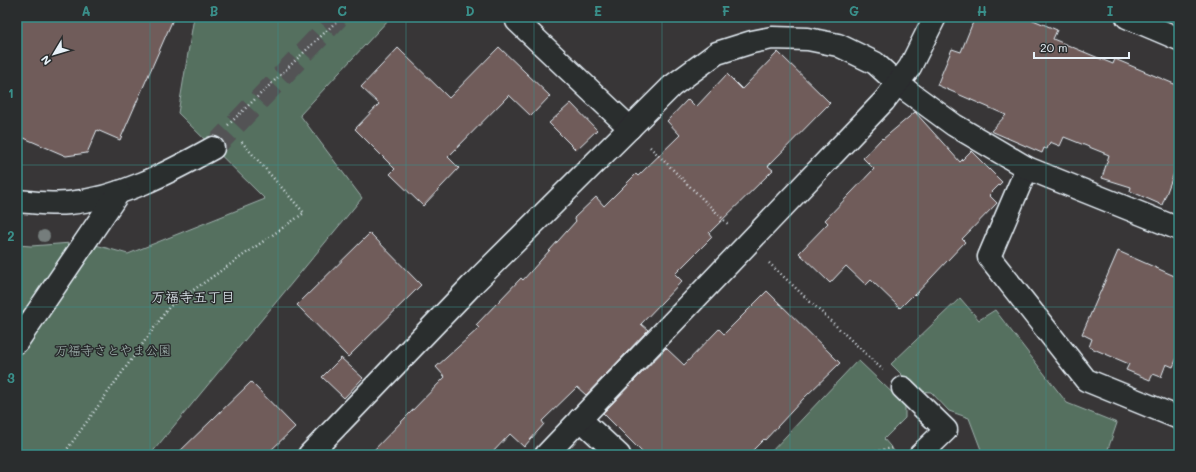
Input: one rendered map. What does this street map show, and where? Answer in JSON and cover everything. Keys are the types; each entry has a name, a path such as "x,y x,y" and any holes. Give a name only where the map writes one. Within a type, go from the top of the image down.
{"street":[{"path":"521,17 517,20 630,128"},
{"path":"546,455 884,101 910,67 935,17"},
{"path":"1126,17 1179,39"},
{"path":"309,455 472,286 672,86 717,52 772,38 808,39 838,46 874,63 898,84 954,125 1027,168 1179,229"},
{"path":"17,201 68,204 119,192 169,172 213,148"},
{"path":"1027,168 989,257 1086,380 1179,418"},
{"path":"17,342 119,192"},
{"path":"903,388 946,430 920,455"},
{"path":"580,420 618,455"}],"path":[{"path":"233,131 228,126 341,17"},
{"path":"630,128 748,243 903,388"},
{"path":"63,455 169,307 304,213 238,137"},
{"path":"860,455 898,447"}],"green space":[{"name":"万福寺さとやま公園","path":"194,17 391,17 300,115 362,198 150,455 17,455 17,245 31,246 85,242 128,254 265,199 178,113"},
{"path":"960,298 979,320 995,310 1067,403 1117,423 1106,455 983,455 969,418 949,411 931,392 918,391 891,364"},
{"path":"858,360 905,405 905,418 884,439 895,452 892,455 768,455"}],"building":[{"path":"17,17 174,17 120,140 97,130 87,153 66,156 17,135"},
{"path":"975,17 1026,17 1057,30 1053,39 1113,64 1115,59 1179,86 1179,160 1162,205 1130,191 1131,187 1102,178 1109,155 1064,137 1060,146 1050,142 1047,149 1044,148 1042,153 991,131 1006,115 937,85 952,49 961,52"},
{"path":"499,47 550,96 531,116 509,95 448,157 459,168 423,206 390,174 395,169 355,129 379,104 361,87 398,48 449,98"},
{"path":"778,52 830,103 768,166 773,170 709,233 712,237 675,274 682,281 641,324 648,330 586,395 577,387 542,421 544,424 524,447 510,434 490,455 369,455 445,377 436,367 479,328 476,325 521,278 523,280 576,221 574,218 596,197 604,206 636,174 638,176 680,135 667,121 688,99 696,107 727,74 742,89"},
{"path":"571,103 597,130 576,150 549,123"},
{"path":"915,112 960,162 971,151 1002,182 989,195 997,203 962,239 965,242 915,295 914,294 900,308 871,280 866,285 846,266 830,283 799,253 828,223 825,220 874,169 863,158 882,138 883,139"},
{"path":"370,233 421,285 348,357 297,305"},
{"path":"1118,251 1179,278 1179,353 1173,367 1166,364 1161,377 1153,374 1150,380 1126,370 1129,364 1089,347 1092,339 1082,334"},
{"path":"767,291 840,363 804,398 765,440 764,439 748,455 645,455 603,413 666,348 684,365 719,329 724,334"},
{"path":"341,358 363,378 344,398 322,377"},
{"path":"251,382 295,427 266,455 176,455"}],"tunnel":[{"path":"213,148 338,17"}],"district":[{"name":"万福寺五丁目","path":"193,296"}]}
